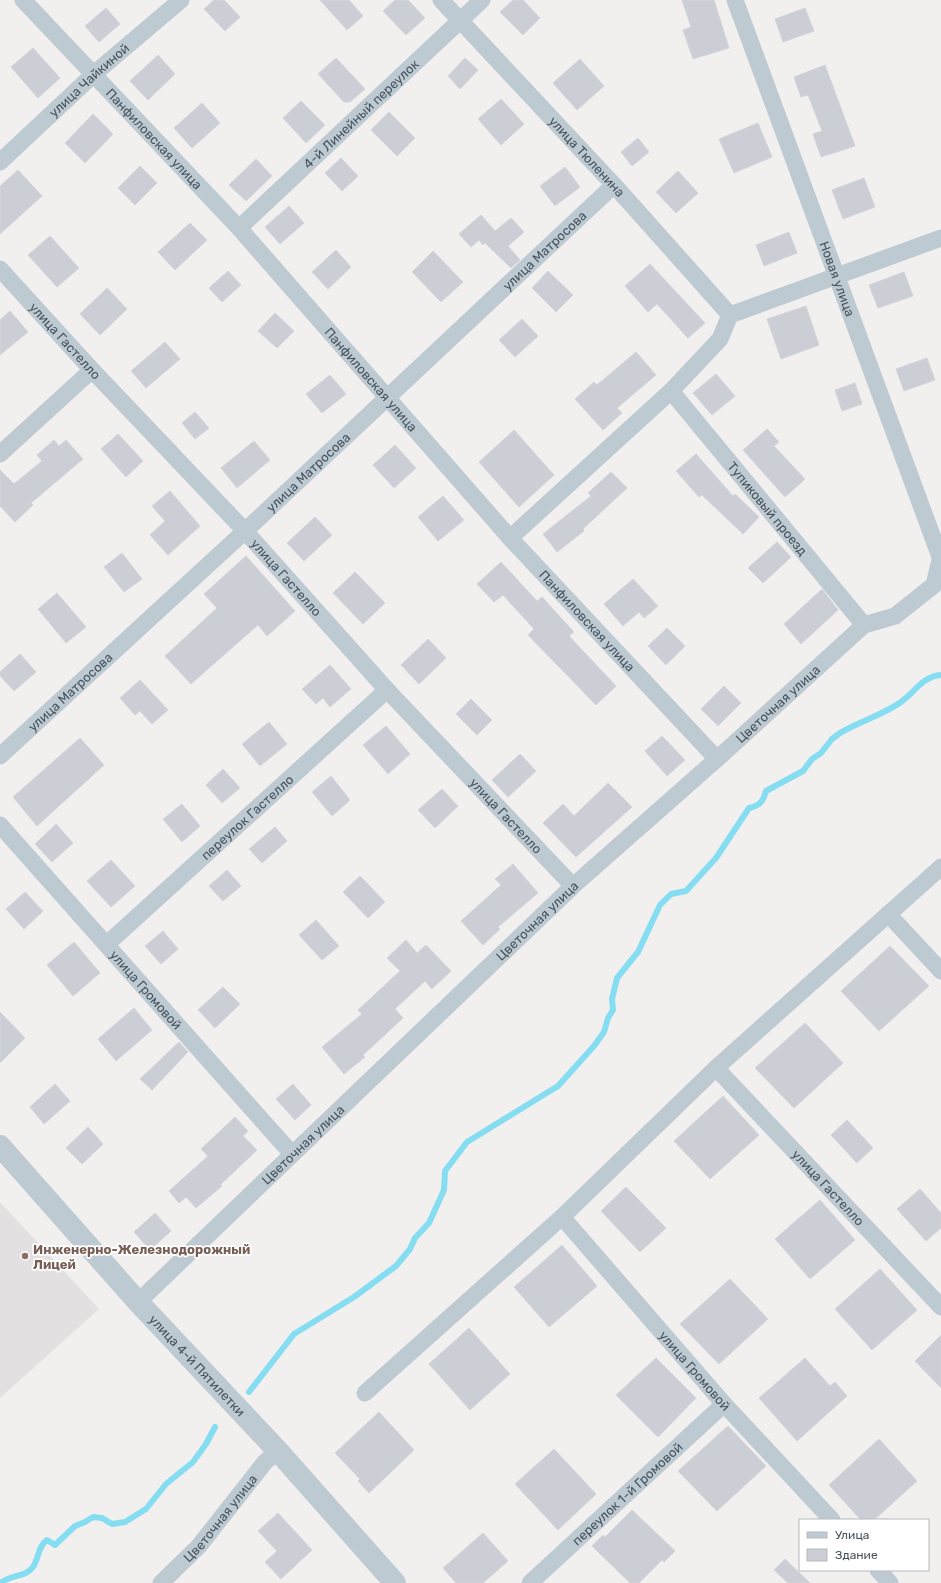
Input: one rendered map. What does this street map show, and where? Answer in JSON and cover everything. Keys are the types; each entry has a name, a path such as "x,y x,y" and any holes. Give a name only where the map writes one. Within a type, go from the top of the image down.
{"street":[{"name":"Панфиловская улица","path":"23,0 95,73 239,228 510,538 717,759"},
{"name":"улица Чайкиной","path":"0,162 95,73 181,0"},
{"name":"улица Тюленина","path":"441,0 614,186 730,315"},
{"name":"4-й Линейный переулок","path":"239,228 482,0"},
{"name":"Новая улица","path":"735,0 940,557"},
{"name":"улица Матросова","path":"0,756 245,531 614,186"},
{"path":"510,538 671,391 720,339 730,315 752,305 941,238"},
{"name":"улица Гастелло","path":"0,269 92,370 245,531 387,690 573,886"},
{"path":"0,454 92,370"},
{"name":"Тупиковый проезд","path":"671,391 864,625"},
{"name":"Цветочная улица","path":"138,1302 573,886 717,759 864,625 895,616 934,585 940,557"},
{"name":"переулок Гастелло","path":"107,944 387,690"},
{"name":"улица Громовой","path":"0,825 292,1154"},
{"path":"365,1393 562,1217 716,1068 941,867"},
{"path":"888,914 941,971"},
{"name":"улица Гастелло","path":"716,1068 941,1307"},
{"name":"улица 4-й Пятилетки","path":"0,1146 138,1302 278,1451 395,1583"},
{"name":"улица Громовой","path":"562,1217 724,1404 831,1519"},
{"name":"переулок 1-й Громовой","path":"530,1583 724,1404"},
{"name":"Цветочная улица","path":"161,1583 199,1546 265,1462 278,1451"}],"shaded area":[{"name":"Инженерно-Железнодорожный Лицей","path":"0,1202 99,1309 0,1398"}],"building":[{"path":"214,0 224,0 240,17 225,31 204,9"},
{"path":"320,0 349,0 363,16 347,30"},
{"path":"395,0 408,0 425,18 406,35 383,11"},
{"path":"513,0 523,0 540,18 523,35 500,12"},
{"path":"682,0 714,0 729,48 693,59 683,30 691,27"},
{"path":"106,8 120,24 99,42 85,26"},
{"path":"805,8 814,31 783,42 775,19"},
{"path":"33,48 60,78 38,98 11,67"},
{"path":"158,55 175,74 148,100 130,81"},
{"path":"336,58 365,89 350,102 344,102 318,74"},
{"path":"465,58 478,70 460,89 448,76"},
{"path":"580,59 604,86 577,110 553,83"},
{"path":"825,65 855,146 821,157 813,134 822,131 808,95 801,97 794,77"},
{"path":"501,99 524,124 501,145 478,119"},
{"path":"301,101 325,125 306,143 283,118"},
{"path":"202,103 220,123 192,148 174,128"},
{"path":"389,112 415,138 397,156 371,130"},
{"path":"93,114 113,134 85,163 65,143"},
{"path":"758,123 772,157 734,173 719,139"},
{"path":"638,138 649,152 632,166 621,152"},
{"path":"341,158 358,176 342,191 325,173"},
{"path":"256,159 272,176 246,201 229,185"},
{"path":"140,166 157,183 135,205 118,188"},
{"path":"565,167 580,187 555,206 540,186"},
{"path":"18,170 42,196 0,234 0,186"},
{"path":"678,171 698,193 676,213 656,192"},
{"path":"864,178 875,207 843,219 832,190"},
{"path":"289,206 304,223 280,244 265,227"},
{"path":"481,215 495,231 511,218 524,232 508,246 520,260 511,268 485,243 483,245 479,240 471,247 459,234"},
{"path":"190,223 207,240 175,270 158,252"},
{"path":"789,232 797,253 764,266 756,245"},
{"path":"50,236 79,268 57,287 28,255"},
{"path":"336,250 351,267 328,289 312,272"},
{"path":"433,251 463,282 441,302 412,272"},
{"path":"650,264 705,323 688,338 657,304 648,312 625,286"},
{"path":"228,271 241,285 222,302 209,288"},
{"path":"548,271 573,295 556,312 532,288"},
{"path":"904,272 913,296 878,308 869,285"},
{"path":"107,288 127,309 100,335 80,314"},
{"path":"806,306 819,345 781,359 767,319"},
{"path":"10,311 28,332 0,355 0,320"},
{"path":"275,313 294,331 277,348 258,331"},
{"path":"522,319 538,336 515,357 499,340"},
{"path":"165,342 180,359 146,388 131,371"},
{"path":"636,352 656,375 617,408 622,413 603,430 575,399 594,382 597,385"},
{"path":"927,358 935,380 904,391 896,369"},
{"path":"716,374 735,396 712,415 693,393"},
{"path":"330,375 346,394 322,413 306,394"},
{"path":"855,383 862,404 842,411 835,390"},
{"path":"195,412 209,428 195,439 182,423"},
{"path":"767,429 779,442 774,446 805,479 785,497 743,450"},
{"path":"514,430 554,475 519,507 479,462"},
{"path":"118,434 143,461 126,477 101,449"},
{"path":"54,440 59,446 66,440 83,459 31,503 33,505 15,522 0,506 0,470 14,484 42,461 37,455"},
{"path":"254,441 270,460 237,488 221,468"},
{"path":"395,445 416,468 394,488 373,465"},
{"path":"696,454 733,496 735,494 759,517 743,534 702,495 699,497 676,471"},
{"path":"611,472 627,488 583,529 584,531 557,552 543,534 591,496 588,493"},
{"path":"170,491 200,526 168,555 150,535 165,521 152,506"},
{"path":"443,496 464,520 438,541 418,517"},
{"path":"315,517 332,535 304,561 287,543"},
{"path":"777,542 791,557 763,583 748,568"},
{"path":"122,553 142,579 124,592 104,567"},
{"path":"246,556 295,611 267,636 258,625 191,684 165,656 217,608 204,594"},
{"path":"501,562 537,601 542,597 574,632 569,636 616,686 596,705 528,635 534,629 503,595 494,602 477,584"},
{"path":"355,572 385,603 363,624 333,593"},
{"path":"633,579 658,606 644,618 639,612 623,626 604,604"},
{"path":"822,589 838,610 801,644 784,624"},
{"path":"57,593 86,627 66,643 38,609"},
{"path":"667,628 685,646 666,665 648,646"},
{"path":"428,639 446,658 419,684 401,665"},
{"path":"20,654 36,672 14,691 0,676 0,672"},
{"path":"330,665 351,689 330,707 323,698 316,704 302,689"},
{"path":"140,680 168,710 152,724 140,711 135,715 120,698"},
{"path":"724,686 741,703 718,726 701,709"},
{"path":"471,699 492,720 477,735 456,714"},
{"path":"269,722 287,744 260,766 242,744"},
{"path":"386,726 410,754 388,774 363,745"},
{"path":"662,736 685,760 667,776 645,751"},
{"path":"80,738 104,765 37,826 13,797"},
{"path":"520,754 536,771 508,797 492,780"},
{"path":"223,769 240,788 222,803 206,785"},
{"path":"331,776 350,800 332,816 312,792"},
{"path":"608,783 632,807 576,857 543,823 563,804 574,816"},
{"path":"442,789 458,806 435,828 418,810"},
{"path":"182,804 200,826 182,842 163,819"},
{"path":"56,824 73,843 52,862 35,844"},
{"path":"275,827 287,841 262,863 249,849"},
{"path":"111,860 135,886 111,907 87,881"},
{"path":"513,864 538,893 498,927 500,929 483,945 461,921 501,885 495,879"},
{"path":"227,870 241,886 223,901 209,886"},
{"path":"360,876 385,902 368,918 343,892"},
{"path":"25,892 43,911 24,929 6,909"},
{"path":"316,920 339,946 322,960 299,935"},
{"path":"163,931 178,949 161,964 145,946"},
{"path":"406,940 417,953 426,945 451,971 432,989 425,981 395,1009 403,1018 363,1055 365,1057 344,1074 322,1047 362,1014 358,1010 400,971 387,958"},
{"path":"74,942 100,973 73,996 47,965"},
{"path":"890,946 929,986 879,1031 841,991"},
{"path":"223,987 240,1004 215,1028 198,1010"},
{"path":"134,1008 152,1030 116,1061 98,1039"},
{"path":"0,1012 25,1038 0,1063"},
{"path":"805,1023 843,1063 794,1108 755,1068"},
{"path":"179,1042 188,1052 152,1090 140,1079"},
{"path":"55,1084 70,1101 44,1124 30,1107"},
{"path":"293,1084 311,1105 295,1120 276,1099"},
{"path":"723,1096 759,1135 710,1179 674,1141"},
{"path":"235,1117 248,1131 243,1136 257,1150 220,1185 222,1186 196,1208 186,1197 179,1203 169,1191 208,1156 201,1149"},
{"path":"847,1120 873,1148 857,1163 831,1135"},
{"path":"88,1127 103,1144 82,1164 66,1148"},
{"path":"626,1187 666,1228 640,1252 601,1211"},
{"path":"920,1189 941,1213 941,1228 926,1241 897,1209"},
{"path":"820,1200 855,1240 810,1279 775,1239"},
{"path":"155,1213 171,1231 150,1250 134,1232"},
{"path":"562,1245 597,1286 549,1327 514,1287"},
{"path":"880,1269 917,1310 872,1350 835,1309"},
{"path":"730,1279 768,1319 719,1364 680,1324"},
{"path":"469,1328 510,1374 470,1410 429,1364"},
{"path":"941,1335 941,1388 915,1361"},
{"path":"656,1358 696,1398 658,1437 616,1395"},
{"path":"805,1358 830,1386 835,1382 847,1396 797,1441 759,1398"},
{"path":"379,1412 414,1450 369,1493 358,1481 360,1479 335,1453"},
{"path":"728,1426 766,1466 717,1511 678,1471"},
{"path":"879,1439 917,1481 875,1519 860,1519 829,1485"},
{"path":"554,1449 596,1494 558,1530 515,1484"},
{"path":"632,1510 675,1551 664,1562 662,1560 639,1583 630,1583 592,1546 603,1535 605,1537"},
{"path":"278,1513 312,1550 281,1579 265,1562 277,1551 258,1531"},
{"path":"483,1533 508,1561 483,1583 456,1583 443,1568"},
{"path":"785,1559 810,1583 788,1583 774,1570"}],"waterway":[{"path":"249,1392 294,1334 354,1297 396,1266 410,1249 415,1238 429,1223 444,1190 445,1171 467,1142 558,1086 594,1046 604,1032 608,1018 613,1010 612,999 617,978 638,952 660,905 671,894 686,891 716,858 749,808 760,803 766,791 803,771 812,759 821,753 832,739 840,733 894,707 924,681 941,675"},
{"path":"1,1583 9,1578 22,1575 30,1570 35,1564 42,1545 47,1540 55,1545 75,1526 93,1517 102,1518 112,1524 125,1522 146,1509 166,1484 193,1462 206,1444 215,1427"}],"place":[{"name":"Инженерно-Железнодорожный Лицей","path":"25,1256"}]}
